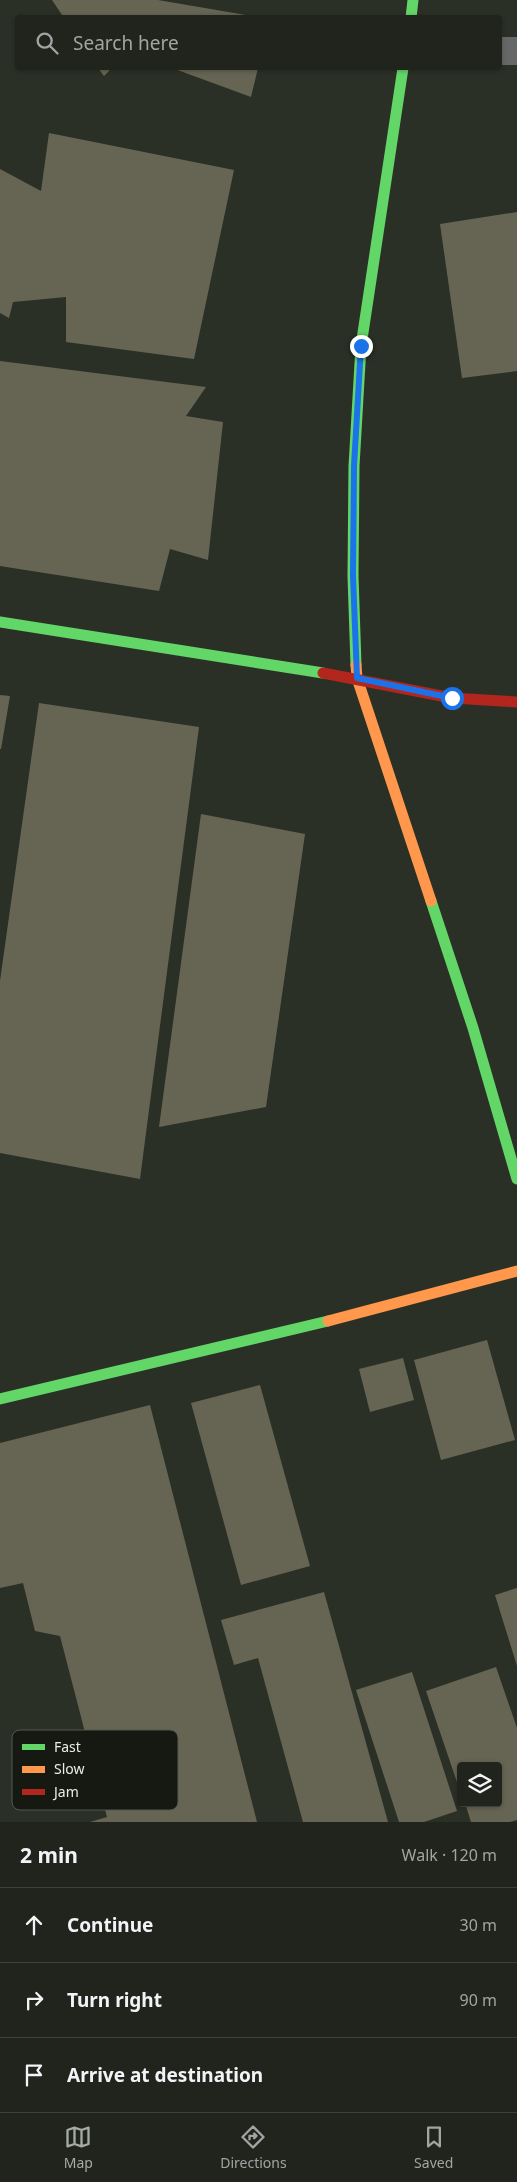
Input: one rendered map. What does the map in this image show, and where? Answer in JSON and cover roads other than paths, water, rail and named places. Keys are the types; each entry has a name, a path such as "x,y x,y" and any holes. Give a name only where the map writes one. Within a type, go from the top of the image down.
{"street":[{"path":"410,15 413,0"},
{"path":"502,51 517,51"},
{"path":"403,70 361,346 354,466 353,576 357,678 473,1028 517,1179"},
{"path":"0,622 357,678 452,698 517,702"},
{"path":"0,1400 278,1334 517,1271"}]}
